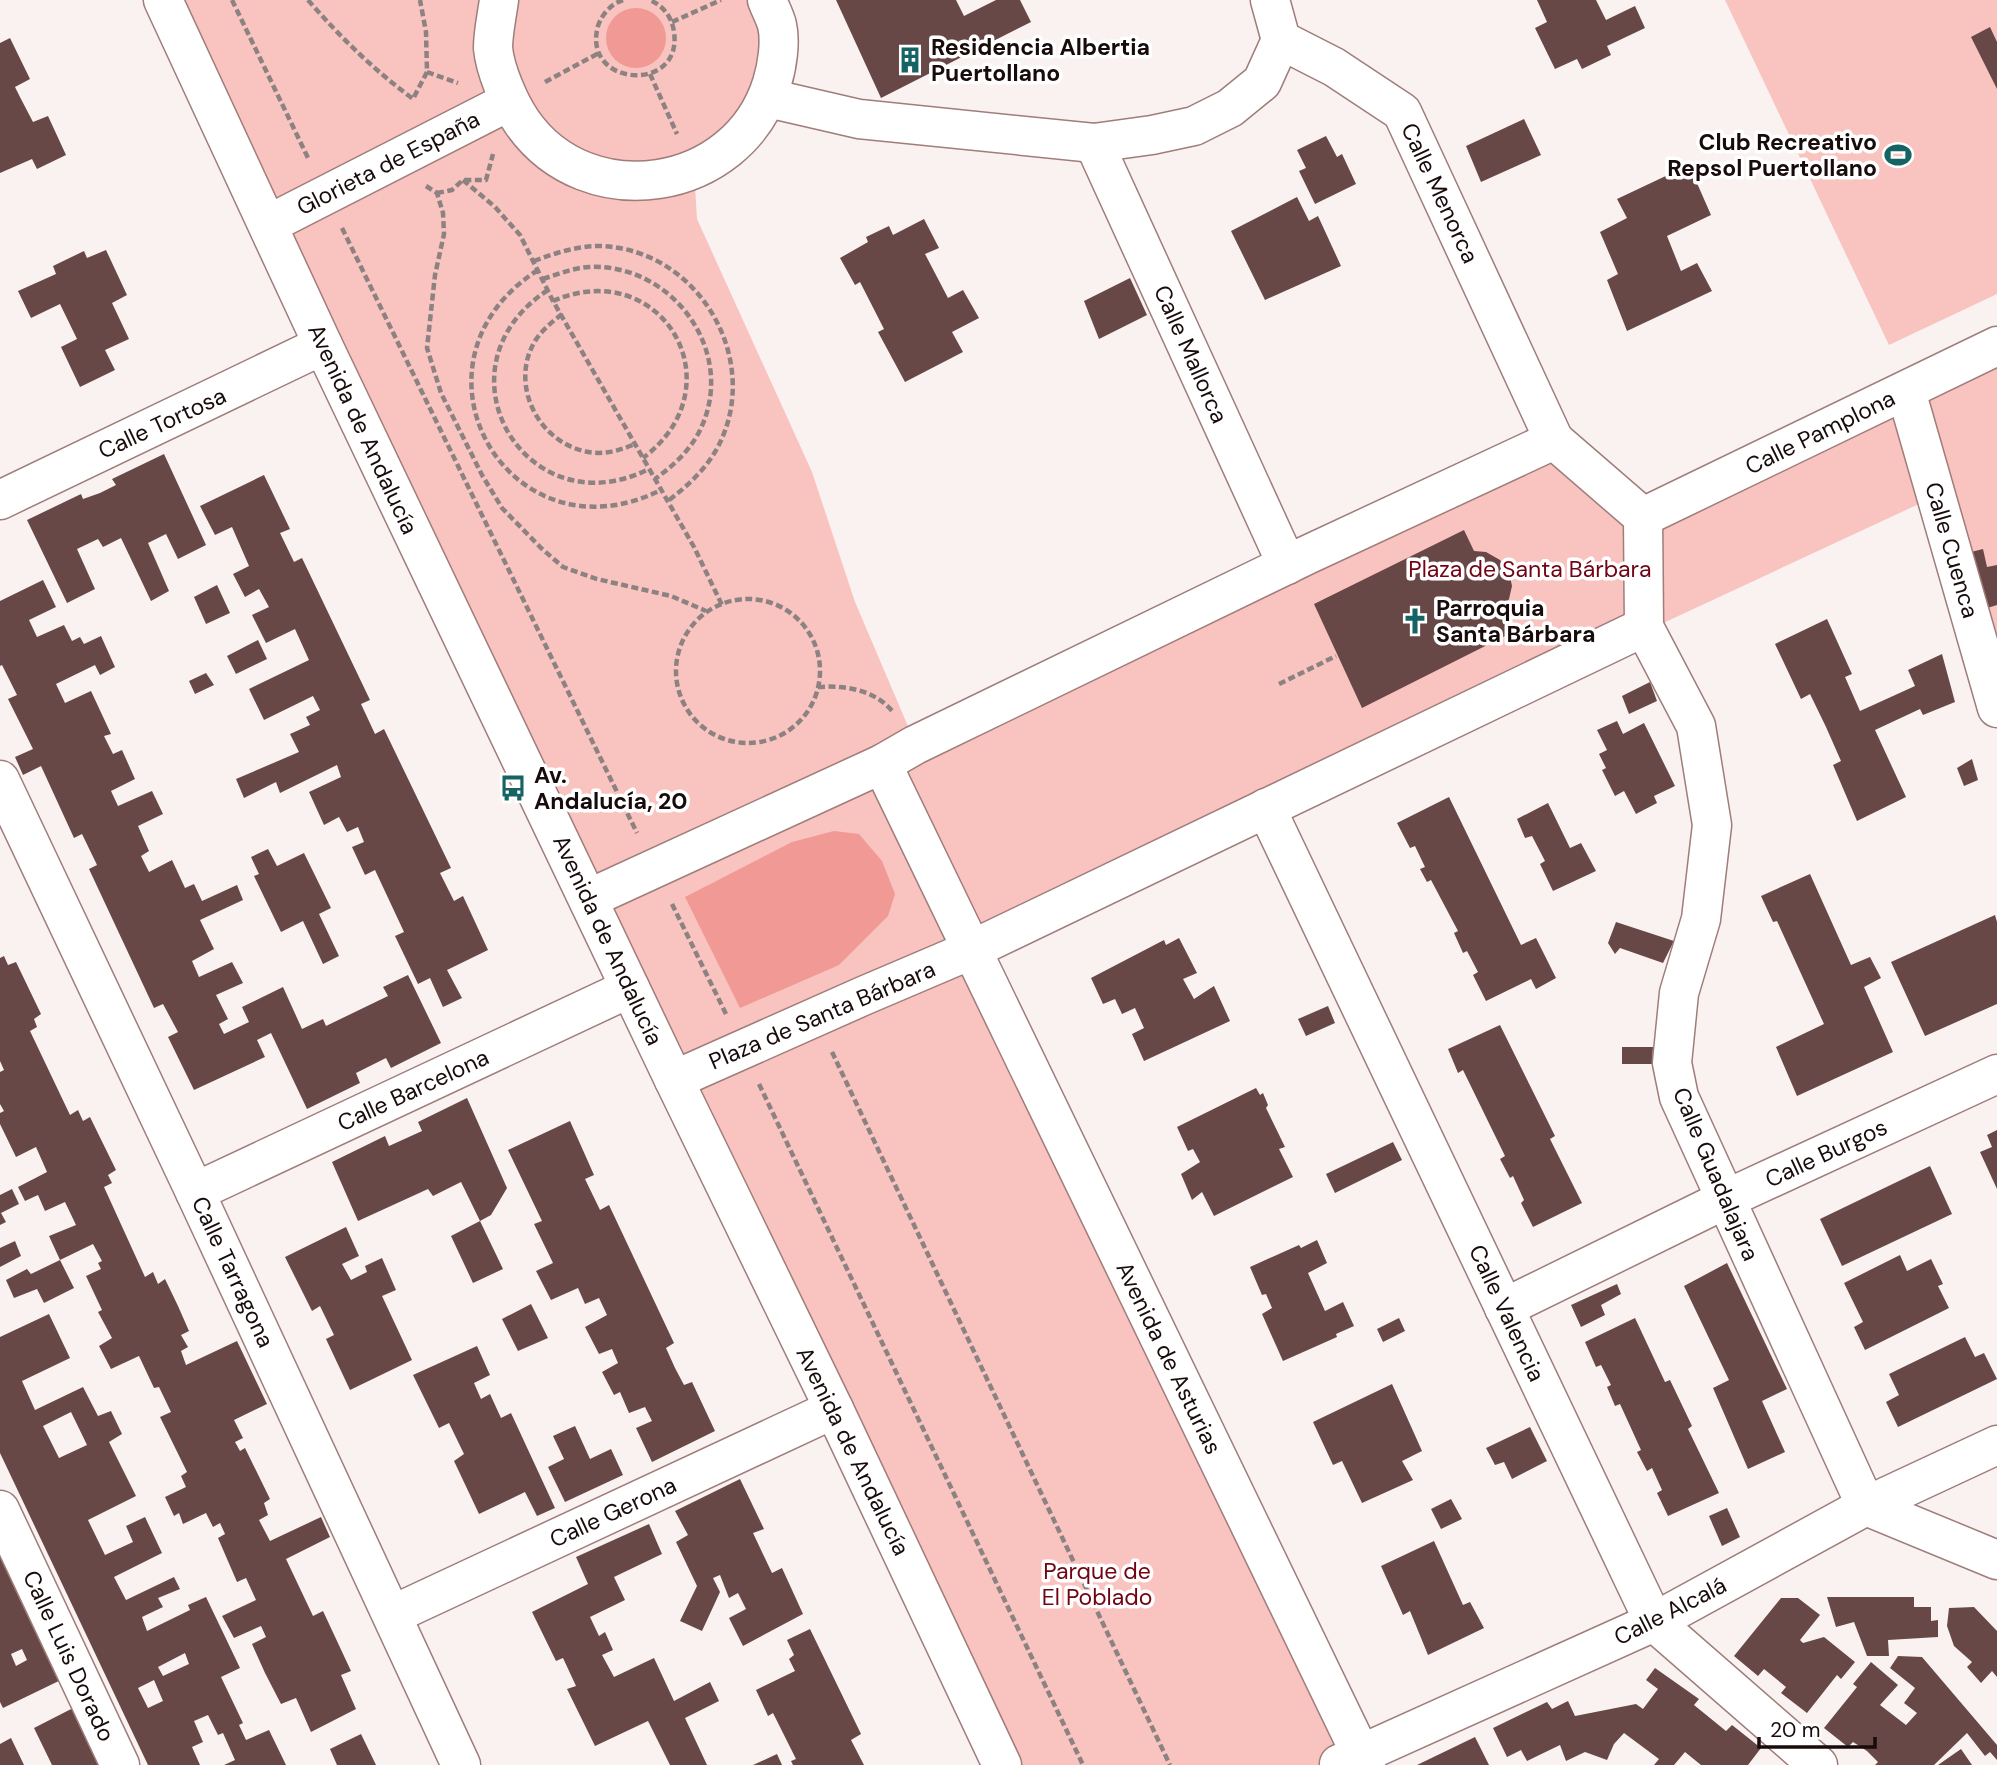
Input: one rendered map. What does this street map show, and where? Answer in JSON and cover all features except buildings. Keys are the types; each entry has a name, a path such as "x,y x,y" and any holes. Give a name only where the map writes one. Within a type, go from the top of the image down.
{"street":[{"name":"Avenida de Andalucía","path":"163,0 323,345 1002,1765"},
{"path":"499,0 493,48 508,102 535,141 576,169 624,182 675,178 694,171 737,142 768,98 776,70 778,26 767,0"},
{"path":"768,98 859,119 1094,143 1152,135 1194,126 1230,108 1262,82 1281,40 1270,0"},
{"name":"Calle Menorca","path":"1281,40 1334,67 1402,112 1554,440"},
{"name":"Glorieta de España","path":"269,224 508,102"},
{"name":"Calle Mallorca","path":"1094,143 1287,565"},
{"name":"Calle Tortosa","path":"0,500 323,345"},
{"name":"Calle Pamplona","path":"1643,517 1997,346"},
{"name":"Calle Cuenca","path":"1906,391 1997,708"},
{"path":"589,899 881,764 1287,565 1554,440 1643,517 1644,627"},
{"name":"Plaza de Santa Bárbara","path":"674,1080 971,950 1644,627"},
{"name":"Calle Guadalajara","path":"1644,627 1696,726 1712,825 1701,919 1679,993 1672,1063 1679,1097 1866,1506"},
{"path":"881,764 971,950"},
{"name":"Calle Tarragona","path":"0,780 461,1765"},
{"name":"Calle Valencia","path":"1266,808 1654,1622 1818,1765"},
{"name":"Avenida de Asturias","path":"971,950 1355,1761"},
{"name":"Calle Barcelona","path":"195,1192 630,988"},
{"name":"Calle Burgos","path":"1504,1308 1724,1200 1997,1074"},
{"name":"Calle Gerona","path":"393,1615 834,1409"},
{"name":"Calle Alcalá","path":"1355,1761 1654,1622 1866,1506 1997,1445"},
{"path":"1866,1506 1997,1560"},
{"name":"Calle Luis Dorado","path":"0,1510 120,1765"}],"path":[{"path":"308,0 344,41 377,72 413,99 427,72 426,32 420,0"},
{"path":"620,0 608,8 601,18 596,41 599,53 606,63 626,76 650,74 668,60 673,50 675,38 672,22 662,7 649,0"},
{"path":"672,22 721,0"},
{"path":"554,78 599,53"},
{"path":"650,74 694,171"},
{"path":"706,611 671,596 597,579 563,567 514,523 502,508 481,475 441,393 427,348 435,275 444,234 443,213 437,193 452,190 463,180 520,235 553,301 668,501 722,605"},
{"path":"534,261 567,250 601,246 647,256 687,281 716,317 726,338 731,361 732,407 726,430 716,451 686,487 668,501"},
{"path":"543,279 588,267 634,273 655,283 674,297 701,335 709,358 709,405 690,447 674,466 655,479"},
{"path":"538,270 507,293 495,307 485,323 475,350 471,379 472,398 479,426 492,451 504,467 533,491 569,505 588,508 617,506 661,491"},
{"path":"548,290 515,317 496,356 494,390 497,408 507,431 522,452 550,473 566,479 600,484 634,477 649,469"},
{"path":"553,301 586,290 622,293 638,299 652,309 676,335 686,368 684,403 669,435 643,458"},
{"path":"562,314 541,333 527,359 527,397 535,415 546,430 561,442 579,450 607,452 635,444"},
{"path":"750,598 772,602 793,613 808,629 819,652 821,677 815,701 801,721 781,736 757,743 732,741 709,732 691,715 679,693 676,670 679,648 684,637 706,611 722,605 727,601 750,598"},
{"path":"1279,684 1336,656"},
{"path":"818,687 839,685 884,700 915,745"},
{"path":"815,1017 1170,1765"}],"green space":[{"name":"Parque de El Poblado","path":"163,0 767,0 776,70 694,171 697,219 812,472 855,602 916,745 1554,440 1643,517 1997,346 1997,708 1936,496 1266,808 971,950 1366,1765 1002,1765"},
{"name":"Club Recreativo Repsol Puertollano","path":"1725,0 1997,0 1997,294 1889,345"}],"shaded area":[{"path":"636,8 648,10 661,21 666,38 664,50 653,63 636,68 624,66 611,55 606,38 608,26 619,13"},
{"path":"834,831 859,834 882,861 895,894 888,916 839,965 740,1008 685,897 792,842"}],"place":[{"name":"Residencia Albertia Puertollano","path":"910,60"},
{"name":"Club Recreativo Repsol Puertollano","path":"1898,155"},
{"name":"Parroquia Santa Bárbara","path":"1415,621"},
{"name":"Av. Andalucía, 20","path":"513,788"}]}
